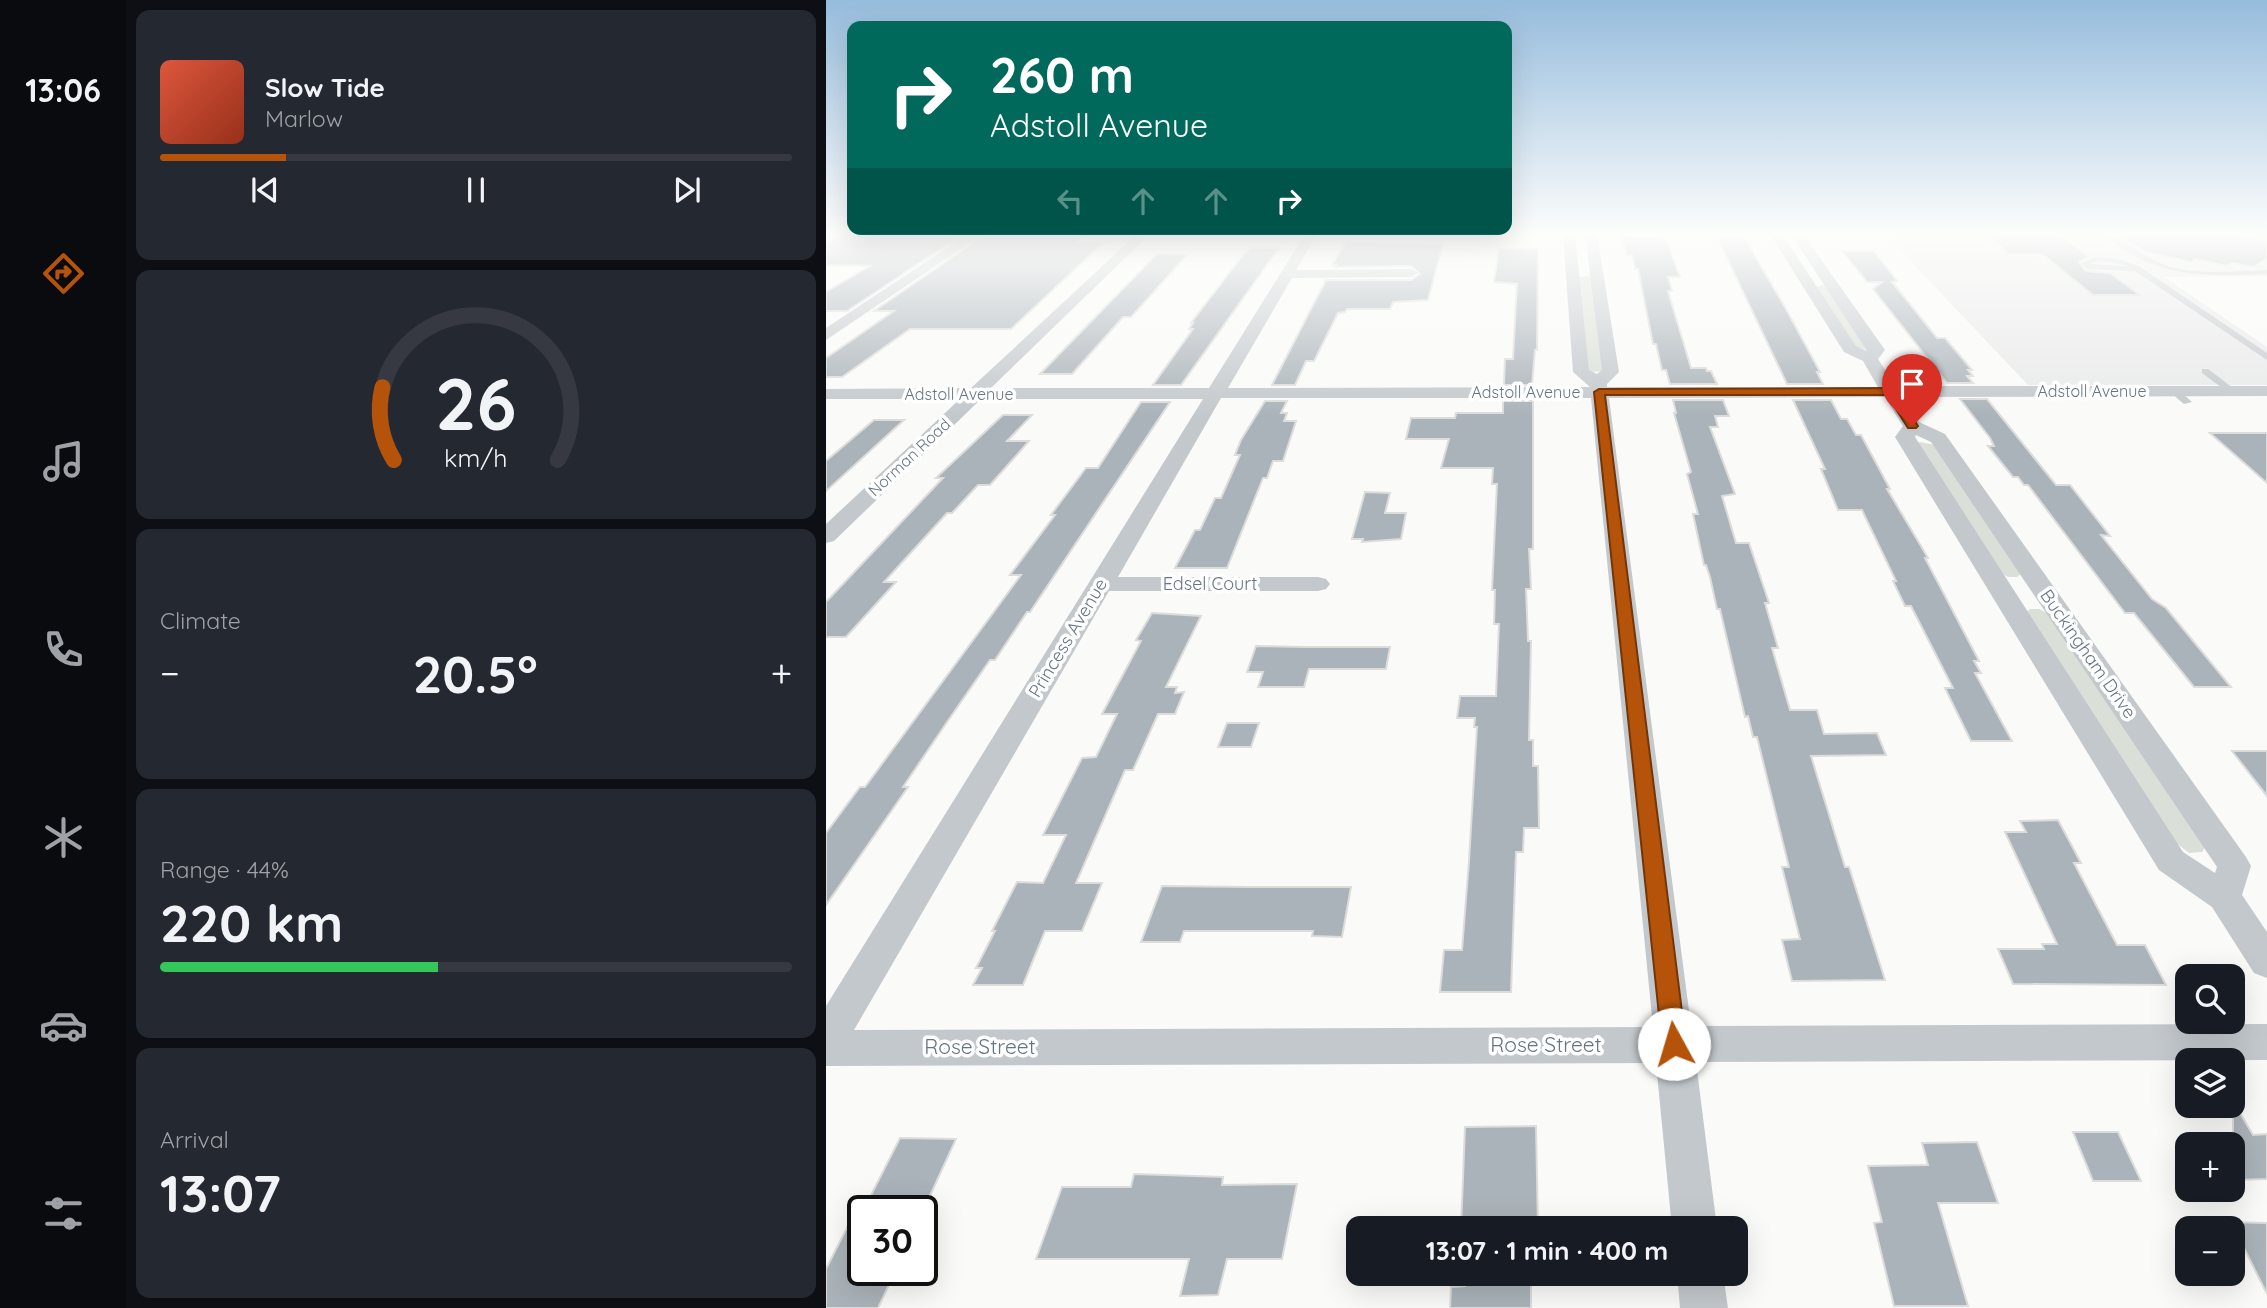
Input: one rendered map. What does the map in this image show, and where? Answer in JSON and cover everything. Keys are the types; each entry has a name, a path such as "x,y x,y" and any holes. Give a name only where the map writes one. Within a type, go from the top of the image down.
{"street":[{"path":"826,335 886,295"},
{"name":"Norman Road","path":"826,536 1080,295"},
{"name":"Princess Avenue","path":"826,1041 1274,295"},
{"path":"1574,295 1581,372 1599,387 1694,1216"},
{"path":"1599,387 1611,372 1600,295"},
{"name":"Buckingham Drive","path":"1815,295 1850,349 1869,358 1912,426 1938,438 2234,866 2224,897"},
{"name":"Buckingham Drive","path":"1839,295 1877,350 1869,358"},
{"name":"Adstoll Avenue","path":"826,394 1215,393 1599,387 2180,396 2267,391"},
{"name":"Buckingham Drive","path":"1912,426 1905,437 2171,861 2224,897 2267,962"},
{"name":"Edsel Court","path":"1101,584 1318,584"},
{"name":"Rose Street","path":"826,1048 2267,1042"},
{"path":"1701,1286 1704,1308"}],"lane":[{"path":"2175,295 2267,357"},
{"path":"2205,371 2232,391"}],"shaded area":[{"path":"1580,295 1594,295 1604,371 1586,370"},
{"path":"1820,295 1833,295 1866,349 1854,347"},
{"path":"1943,295 2191,295 2267,347 2267,385 2028,385"},
{"path":"1920,442 1935,445 2021,574 2017,577 2008,577 1999,572 1917,444"},
{"path":"2030,609 2039,609 2050,615 2206,846 2202,852 2189,853 2175,842 2026,613"}],"building":[{"path":"826,295 871,295 847,311 826,311"},
{"path":"897,295 1047,295 1011,329 910,329 842,377 826,377 826,358 894,311 874,311"},
{"path":"1117,295 1151,295 1131,317 1123,317 1072,374 1040,374"},
{"path":"1212,295 1245,295 1181,385 1153,385 1193,329 1189,329"},
{"path":"1318,295 1429,295 1428,300 1393,302 1390,309 1347,309 1338,313 1314,361 1306,361 1295,385 1272,385"},
{"path":"1516,295 1538,295 1537,350 1532,385 1504,385 1505,359 1513,359"},
{"path":"1643,295 1669,295 1691,368 1706,368 1711,371 1717,384 1670,384 1666,370 1662,370 1656,344 1653,344"},
{"path":"1745,295 1778,295 1820,372 1817,372 1823,384 1787,384"},
{"path":"1878,295 1902,295 1937,338 1945,338 1972,370 1968,370 1973,376 1967,376 1973,383 1947,383"},
{"path":"1960,399 1987,399 2056,485 2070,485 2110,536 2101,535 2152,599 2166,608 2231,687 2194,687 2134,613 2125,613 2028,485 2024,485 2018,477 2013,477 1988,446 1994,446"},
{"path":"1673,400 1723,400 1729,416 1715,416 1718,427 1710,427 1735,494 1722,496 1736,543 1749,543 1769,603 1765,603 1778,648 1772,648 1790,710 1817,710 1824,734 1877,733 1886,755 1811,756 1845,867 1849,867 1885,980 1792,981 1782,940 1800,939 1782,867 1789,867 1757,737 1753,737 1748,716 1745,717 1720,609 1717,609 1710,577 1704,565 1693,514 1698,514 1687,474 1691,472 1674,413"},
{"path":"1793,400 1831,400 1841,419 1847,419 1856,435 1861,435 1890,489 1887,489 1928,558 1925,558 1979,661 1974,661 1981,673 1975,673 2012,741 1971,741 1945,688 1953,688 1911,606 1905,606 1862,510 1838,510 1821,469 1825,469"},
{"path":"1265,401 1287,401 1281,413 1287,413 1284,421 1296,421 1283,461 1273,461 1267,478 1263,478 1227,568 1175,568 1195,530 1200,530 1215,498 1221,498 1240,455 1235,455 1241,440"},
{"path":"1503,401 1533,401 1533,549 1529,549 1531,589 1526,589 1528,641 1531,641 1529,740 1533,740 1533,766 1538,766 1539,828 1524,828 1523,852 1516,852 1511,992 1440,992 1444,950 1462,950 1469,861 1477,727 1474,727 1475,718 1457,718 1460,696 1496,696 1499,624 1494,624 1495,590 1492,590 1497,484 1492,484 1493,468 1441,468 1449,439 1406,439 1411,418 1455,418 1456,413 1503,413"},
{"path":"1141,402 1170,402 1030,612 1027,612 995,660 990,660 947,722 903,787 908,787 826,905 826,833 860,787 865,787 1021,575 1010,575 1055,515 1051,515 1086,468 1098,468"},
{"path":"1003,415 1032,415 1007,441 1029,441 990,485 978,485 952,513 947,513 884,582 896,582 846,637 826,637 826,602 943,478 936,478"},
{"path":"874,420 904,420 826,491 826,461"},
{"path":"2210,433 2267,433 2267,483"},
{"path":"1365,492 1390,493 1385,513 1406,513 1401,539 1362,542 1363,539 1352,539"},
{"path":"1152,613 1201,616 1166,687 1177,687 1175,693 1184,692 1175,714 1158,714 1133,770 1125,770 1076,883 1102,883 1082,931 1045,931 1023,985 973,985 982,968 976,968 1017,882 1043,883 1066,835 1043,835 1082,758 1096,757 1117,714 1102,714 1141,641 1136,640"},
{"path":"1256,646 1390,647 1386,669 1309,669 1304,687 1258,687 1263,672 1247,672"},
{"path":"1227,723 1259,723 1251,747 1218,747"},
{"path":"2232,751 2267,751 2267,796"},
{"path":"2058,820 2081,863 2074,863 2117,945 2145,945 2166,985 2013,984 1998,949 2044,949 2042,944 2057,944 2005,832 2026,832 2020,821"},
{"path":"1162,886 1351,887 1342,937 1312,936 1313,931 1184,931 1180,942 1141,942"},
{"path":"2233,1118 2243,1118 2253,1135 2267,1134 2267,1179 2245,1180 2245,1132 2233,1132"},
{"path":"1536,1126 1538,1216 1461,1216 1465,1127"},
{"path":"2073,1132 2118,1132 2141,1181 2093,1181"},
{"path":"900,1138 956,1139 930,1195 871,1195"},
{"path":"1977,1142 1998,1203 1938,1203 1968,1306 1894,1306 1874,1223 1882,1222 1868,1166 1928,1165 1922,1143"},
{"path":"1134,1174 1223,1177 1222,1185 1297,1184 1282,1259 1227,1259 1218,1295 1180,1296 1189,1259 1036,1259 1062,1187 1131,1187"},
{"path":"2245,1222 2267,1223 2267,1294 2245,1250"},
{"path":"847,1228 847,1286 888,1286 878,1308 826,1308 826,1269"},
{"path":"1531,1286 1531,1308 1450,1308 1451,1287"}],"route":[{"path":"1674,1044 1599,392 1890,391 1912,426"}]}
